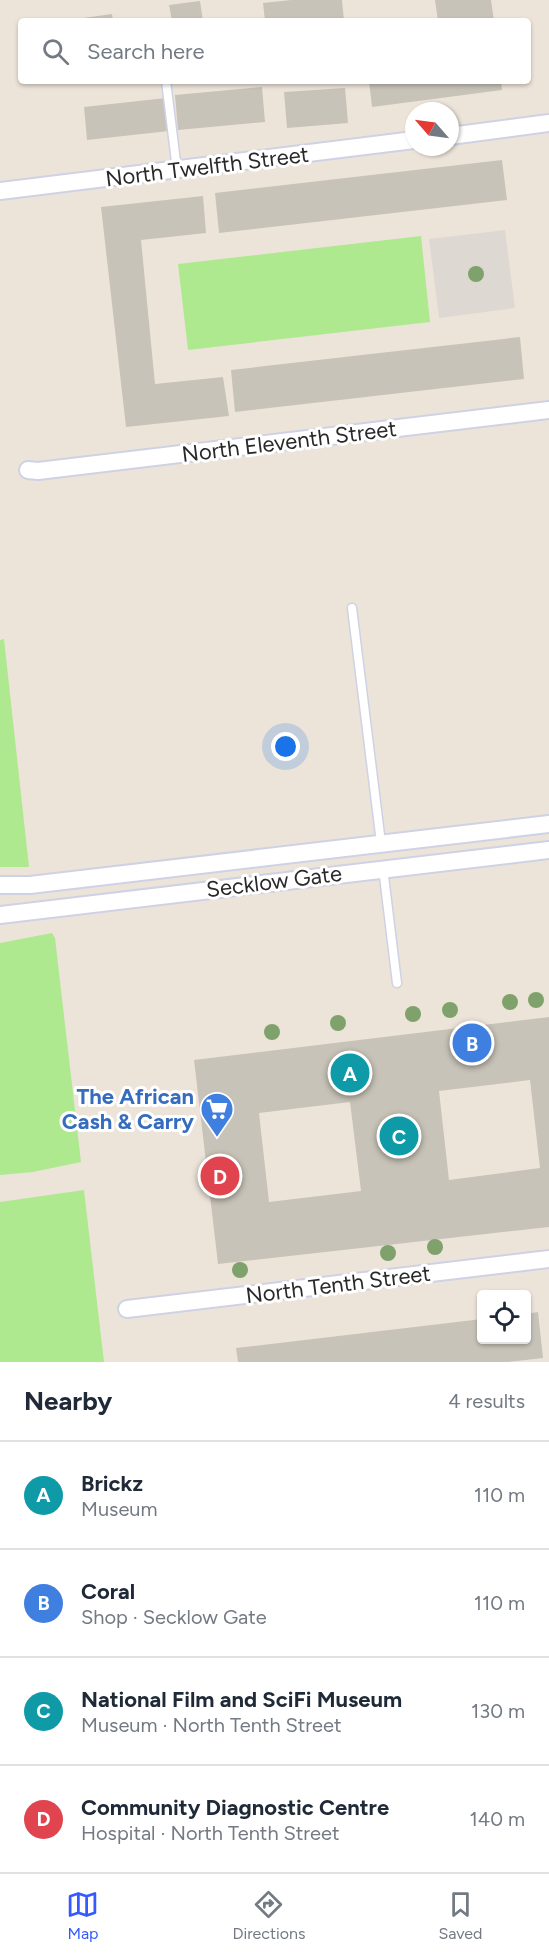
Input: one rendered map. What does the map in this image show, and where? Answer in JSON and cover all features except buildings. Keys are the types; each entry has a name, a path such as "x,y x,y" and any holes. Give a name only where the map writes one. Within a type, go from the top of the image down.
{"street":[{"path":"459,135 549,123"},
{"name":"North Twelfth Street","path":"0,192 405,141"},
{"name":"North Eleventh Street","path":"28,470 38,471 336,437 549,410"},
{"name":"Secklow Gate","path":"0,885 30,885 549,824"},
{"name":"Secklow Gate","path":"0,915 549,850"},
{"name":"North Tenth Street","path":"128,1309 549,1259"}],"lane":[{"path":"166,84 177,170"},
{"path":"352,608 381,843"},
{"path":"383,868 397,983"}],"green space":[{"path":"421,236 430,322 188,350 178,264"},
{"path":"4,639 29,867 0,867 0,640"},
{"path":"52,933 55,938 81,1162 33,1172 0,1175 0,943"},
{"path":"84,1190 104,1362 0,1362 0,1202"}],"shaded area":[{"path":"505,230 515,308 439,318 429,239"}],"place":[{"name":"Coral","path":"472,1043"},
{"name":"Brickz","path":"350,1073"},
{"name":"National Film and SciFi Museum","path":"399,1136"},
{"name":"The African Cash & Carry","path":"217,1138"},
{"name":"Community Diagnostic Centre","path":"220,1176"}]}
